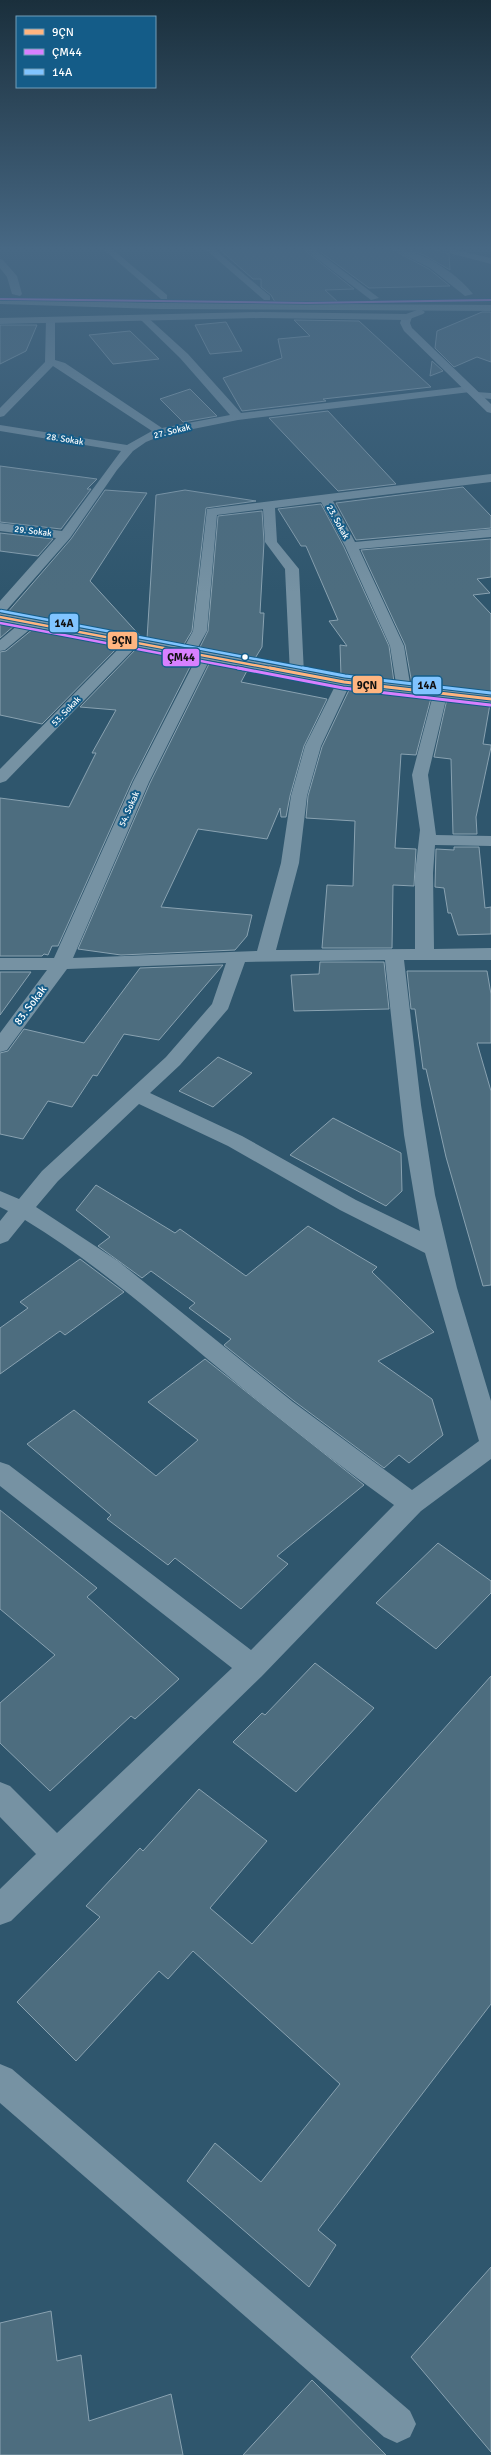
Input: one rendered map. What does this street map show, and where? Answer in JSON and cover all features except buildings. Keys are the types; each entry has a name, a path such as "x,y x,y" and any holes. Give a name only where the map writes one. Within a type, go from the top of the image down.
{"main road":[{"path":"443,363 491,410"},
{"path":"0,617 188,654 344,682 440,695 491,699"}],"street":[{"path":"0,414 49,363"},
{"path":"52,363 61,365 160,432"},
{"path":"190,363 238,417"},
{"name":"27. Sokak","path":"0,609 65,535 113,467 129,449 142,440 160,432 238,417 473,392 491,396"},
{"name":"28. Sokak","path":"0,428 129,449"},
{"path":"188,654 200,631 211,512 491,478"},
{"name":"23. Sokak","path":"324,498 351,546 397,646 404,690"},
{"path":"269,505 271,542 292,569 297,674"},
{"name":"29. Sokak","path":"0,527 65,535"},
{"path":"351,546 491,533"},
{"path":"0,647 29,623"},
{"name":"53. Sokak","path":"0,778 132,643"},
{"name":"54. Sokak","path":"61,964 141,782 204,657"},
{"path":"265,956 290,863 299,796 313,746 344,682"},
{"path":"424,954 426,932 424,873 428,830 420,774 440,695"},
{"path":"427,840 491,841"},
{"path":"394,954 406,1066 424,1195 437,1249 491,1441"},
{"path":"0,964 61,964 265,956 491,954"},
{"path":"0,1236 50,1176 173,1061 221,1005 237,958"},
{"name":"83. Sokak","path":"0,1046 61,964"},
{"path":"137,1094 236,1141 348,1205 437,1249"},
{"path":"0,1198 23,1209 96,1254 348,1459 412,1504"},
{"path":"0,1910 252,1667 412,1504 491,1445"},
{"path":"0,1472 252,1667"},
{"path":"0,1796 57,1854"},
{"path":"0,2081 397,2424"}],"transit line":[{"name":"14A","path":"1,611 345,676 491,693"},
{"name":"9ÇN","path":"0,617 344,682 491,699"},
{"name":"ÇM44","path":"0,623 343,688 490,705"}]}
